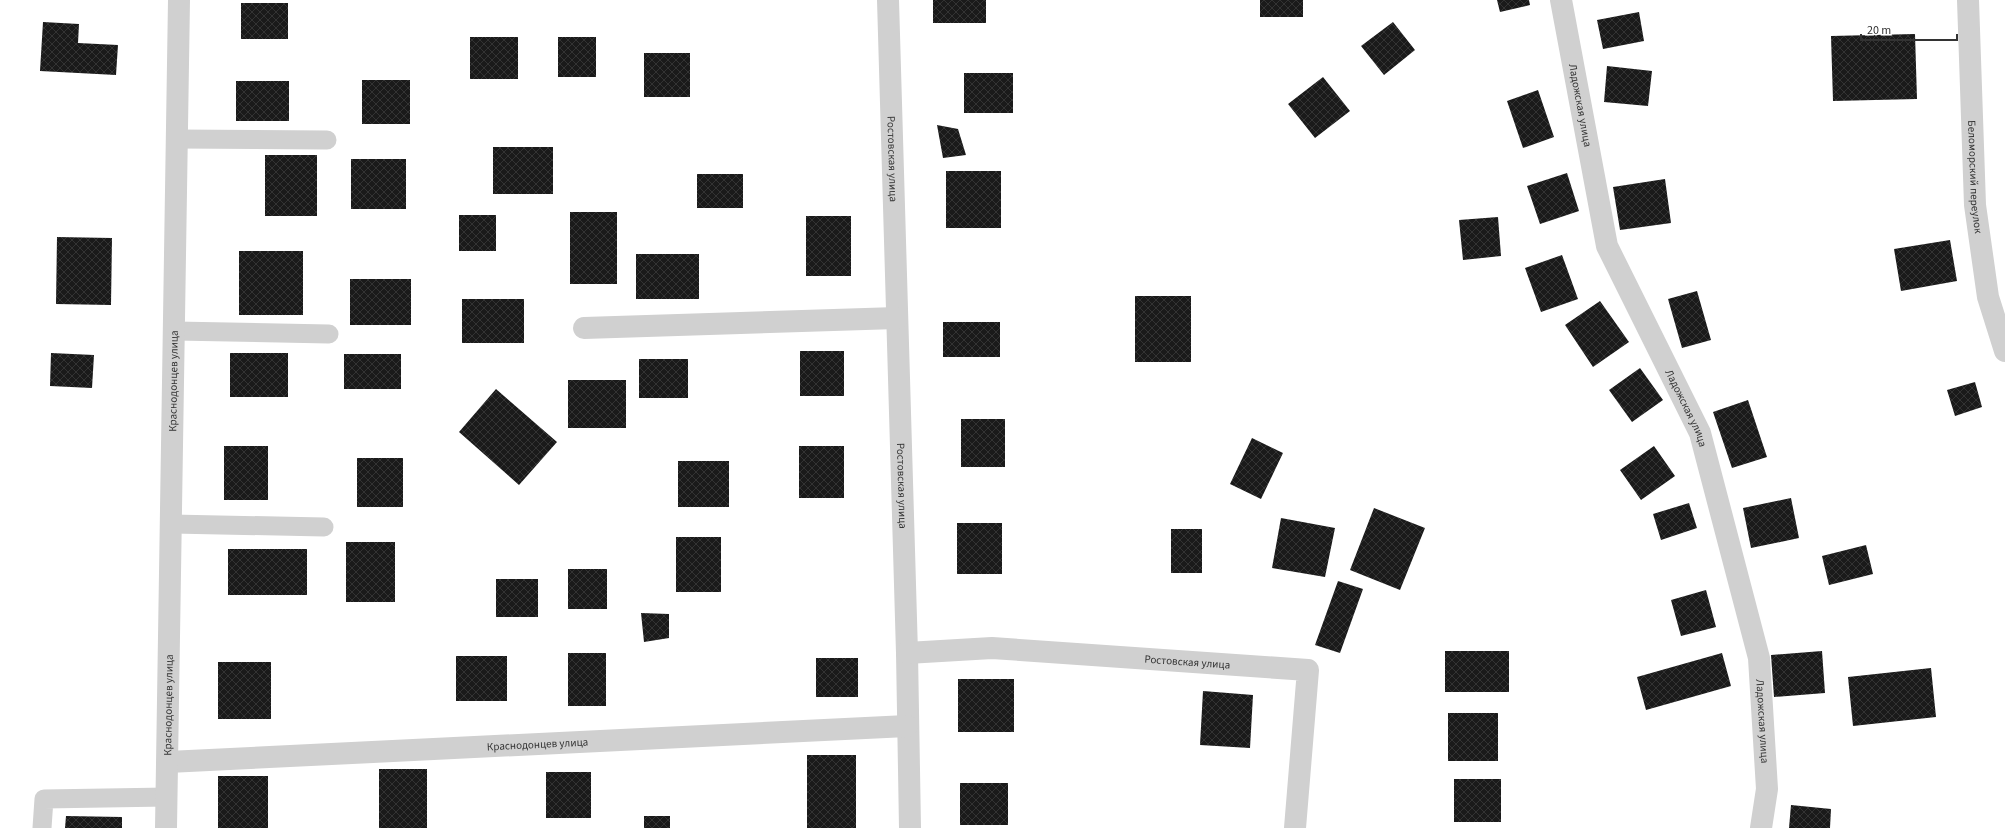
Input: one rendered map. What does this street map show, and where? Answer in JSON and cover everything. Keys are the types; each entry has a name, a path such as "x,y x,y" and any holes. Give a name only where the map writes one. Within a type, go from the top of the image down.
{"street":[{"name":"Краснодонцев улица","path":"166,828 172,524 179,0"},
{"name":"Ростовская улица","path":"888,0 907,653 907,726 910,828"},
{"name":"Ладожская улица","path":"1561,0 1607,246 1700,433 1759,658 1767,789 1761,828"},
{"name":"Беломорский переулок","path":"1968,0 1975,206 1988,297 2005,351"},
{"path":"584,328 897,318"},
{"name":"Ростовская улица","path":"907,653 992,648 1308,670 1295,828"},
{"name":"Краснодонцев улица","path":"168,762 907,726"}],"lane":[{"path":"177,139 327,140"},
{"path":"175,331 329,334"},
{"path":"172,524 324,527"},
{"path":"42,828 44,798 167,797"}],"building":[{"path":"933,0 986,0 986,23 933,23"},
{"path":"1260,0 1303,0 1303,17 1260,17"},
{"path":"1497,0 1529,0 1530,5 1500,12"},
{"path":"241,3 288,3 288,39 241,39"},
{"path":"1639,12 1644,41 1603,49 1597,20"},
{"path":"43,22 79,24 78,43 118,45 116,75 40,71"},
{"path":"1393,22 1415,50 1384,75 1361,46"},
{"path":"1915,34 1917,99 1833,101 1831,36"},
{"path":"470,37 518,37 518,79 470,79"},
{"path":"558,37 596,37 596,77 558,77"},
{"path":"644,53 690,53 690,97 644,97"},
{"path":"1607,66 1652,71 1648,106 1604,102"},
{"path":"964,73 1013,73 1013,113 964,113"},
{"path":"1323,77 1350,111 1315,138 1288,104"},
{"path":"362,80 410,80 410,124 362,124"},
{"path":"236,81 289,81 289,121 236,121"},
{"path":"1538,90 1554,137 1523,148 1507,101"},
{"path":"937,125 958,129 966,155 943,158"},
{"path":"493,147 553,147 553,194 493,194"},
{"path":"265,155 317,155 317,216 265,216"},
{"path":"351,159 406,159 406,209 351,209"},
{"path":"946,171 1001,171 1001,228 946,228"},
{"path":"1567,173 1579,211 1540,224 1527,186"},
{"path":"697,174 743,174 743,208 697,208"},
{"path":"1665,179 1671,223 1620,230 1613,187"},
{"path":"570,212 617,212 617,284 570,284"},
{"path":"459,215 496,215 496,251 459,251"},
{"path":"806,216 851,216 851,276 806,276"},
{"path":"1498,217 1501,256 1463,260 1459,220"},
{"path":"57,237 112,238 111,305 56,304"},
{"path":"1950,240 1957,281 1901,291 1894,249"},
{"path":"239,251 303,251 303,315 239,315"},
{"path":"636,254 699,254 699,299 636,299"},
{"path":"1562,255 1578,299 1541,312 1525,268"},
{"path":"350,279 411,279 411,325 350,325"},
{"path":"1697,291 1711,340 1682,348 1668,299"},
{"path":"1135,296 1191,296 1191,362 1135,362"},
{"path":"462,299 524,299 524,343 462,343"},
{"path":"1600,301 1629,342 1593,367 1565,325"},
{"path":"943,322 1000,322 1000,357 943,357"},
{"path":"800,351 844,351 844,396 800,396"},
{"path":"51,353 94,355 92,388 50,386"},
{"path":"230,353 288,353 288,397 230,397"},
{"path":"344,354 401,354 401,389 344,389"},
{"path":"639,359 688,359 688,398 639,398"},
{"path":"1640,368 1663,400 1632,422 1609,390"},
{"path":"568,380 626,380 626,428 568,428"},
{"path":"1975,382 1982,407 1955,416 1947,390"},
{"path":"496,389 557,442 519,485 459,432"},
{"path":"1748,400 1767,457 1732,468 1713,412"},
{"path":"961,419 1005,419 1005,467 961,467"},
{"path":"1252,438 1283,453 1261,499 1230,484"},
{"path":"224,446 268,446 268,500 224,500"},
{"path":"799,446 844,446 844,498 799,498"},
{"path":"1654,446 1675,476 1641,500 1620,470"},
{"path":"357,458 403,458 403,507 357,507"},
{"path":"678,461 729,461 729,507 678,507"},
{"path":"1791,498 1799,538 1751,548 1743,508"},
{"path":"1689,503 1697,528 1661,540 1653,514"},
{"path":"1374,508 1425,528 1400,590 1350,570"},
{"path":"1281,518 1335,528 1325,577 1272,568"},
{"path":"957,523 1002,523 1002,574 957,574"},
{"path":"1171,529 1202,529 1202,573 1171,573"},
{"path":"676,537 721,537 721,592 676,592"},
{"path":"346,542 395,542 395,602 346,602"},
{"path":"1866,545 1873,574 1829,585 1822,556"},
{"path":"228,549 307,549 307,595 228,595"},
{"path":"568,569 607,569 607,609 568,609"},
{"path":"496,579 538,579 538,617 496,617"},
{"path":"1338,581 1363,589 1340,653 1315,645"},
{"path":"1706,590 1716,627 1681,636 1671,600"},
{"path":"641,613 669,614 669,638 644,642"},
{"path":"1445,651 1509,651 1509,692 1445,692"},
{"path":"1822,651 1825,693 1774,697 1771,655"},
{"path":"568,653 606,653 606,706 568,706"},
{"path":"1722,653 1731,686 1646,710 1637,677"},
{"path":"456,656 507,656 507,701 456,701"},
{"path":"816,658 858,658 858,697 816,697"},
{"path":"218,662 271,662 271,719 218,719"},
{"path":"1931,668 1936,717 1853,726 1848,677"},
{"path":"958,679 1014,679 1014,732 958,732"},
{"path":"1203,691 1253,695 1250,748 1200,745"},
{"path":"1448,713 1498,713 1498,761 1448,761"},
{"path":"807,755 856,755 856,828 807,828"},
{"path":"379,769 427,769 427,828 379,828"},
{"path":"546,772 591,772 591,818 546,818"},
{"path":"218,776 268,776 268,828 218,828"},
{"path":"1454,779 1501,779 1501,822 1454,822"},
{"path":"960,783 1008,783 1008,825 960,825"},
{"path":"1791,805 1831,809 1830,828 1789,828"},
{"path":"66,816 122,817 122,828 65,828"},
{"path":"644,816 670,816 670,828 644,828"}]}
